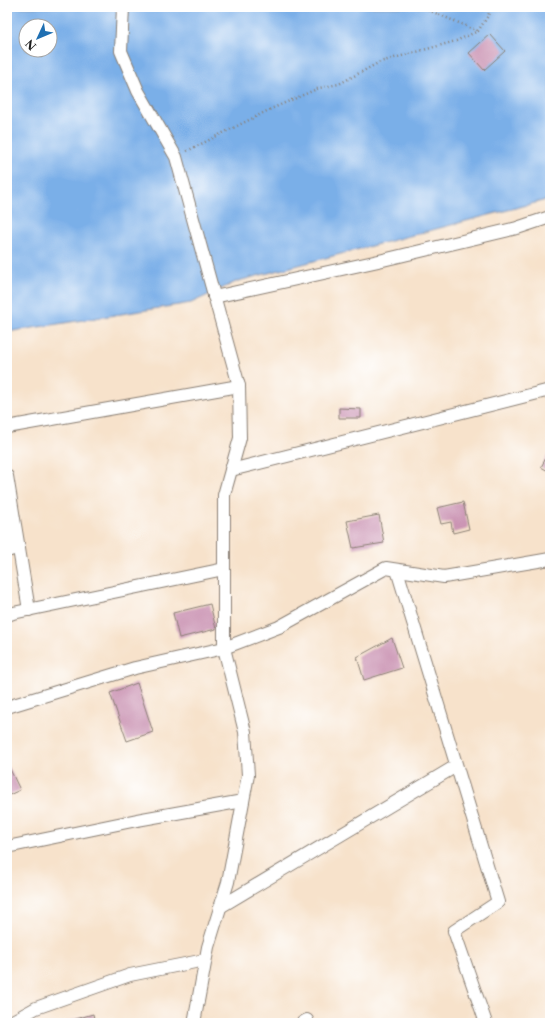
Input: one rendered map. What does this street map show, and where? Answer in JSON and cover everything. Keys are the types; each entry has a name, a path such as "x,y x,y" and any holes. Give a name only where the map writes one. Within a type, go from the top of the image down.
{"street":[{"path":"123,7 121,51 138,91 176,157 239,386 240,438 224,494 224,648 246,732 248,775 228,882 208,947 194,1023"},
{"path":"214,297 517,228 550,217"},
{"path":"7,427 239,386"},
{"path":"231,470 550,390"},
{"path":"7,476 29,610"},
{"path":"7,551 19,547"},
{"path":"7,707 135,668 224,648 279,627 386,568 444,577 550,559"},
{"path":"7,615 224,569"},
{"path":"397,570 498,902 454,931 486,1023"},
{"path":"220,907 456,766"},
{"path":"7,847 137,820 243,801"},
{"path":"9,1023 36,1008 130,975 205,960"},
{"path":"302,1023 307,1020 308,1023"}],"path":[{"path":"421,7 478,31"},
{"path":"176,157 270,109 319,88 339,84 380,62 456,41 478,31 488,16 491,7"}],"water":[{"path":"7,7 550,7 550,199 238,281 191,303 7,332"}],"building":[{"path":"490,34 505,51 484,70 469,53"},
{"path":"339,408 361,409 361,418 339,418"},
{"path":"550,451 550,472 541,467"},
{"path":"463,502 469,529 453,533 451,522 441,524 437,508"},
{"path":"379,515 384,543 353,548 347,521"},
{"path":"210,604 216,629 179,638 173,613"},
{"path":"392,638 402,668 364,680 357,657"},
{"path":"137,683 153,732 127,741 110,693"},
{"path":"9,767 20,790 7,796 7,768"},
{"path":"93,1014 95,1023 62,1023"}]}
